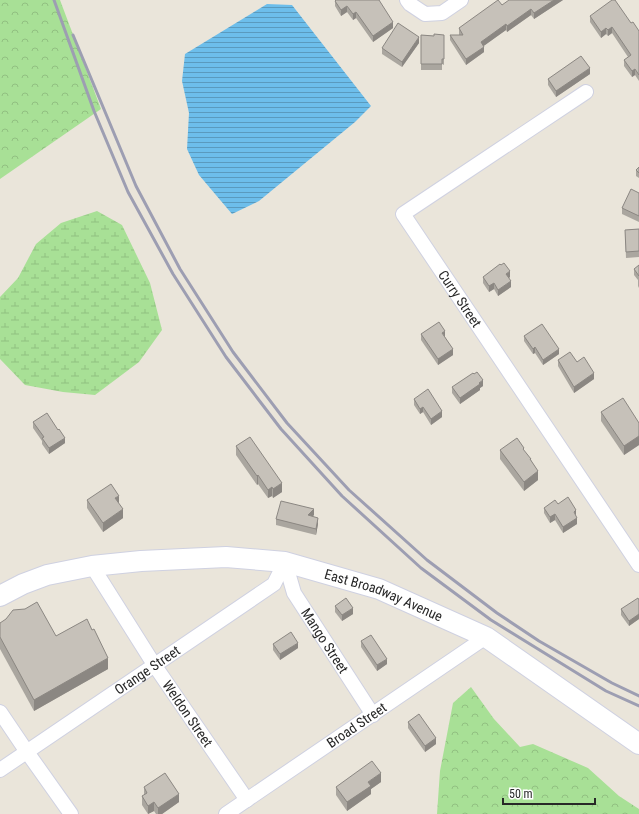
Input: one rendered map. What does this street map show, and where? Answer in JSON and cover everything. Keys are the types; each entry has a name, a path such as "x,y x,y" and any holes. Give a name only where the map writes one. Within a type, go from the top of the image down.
{"main road":[{"name":"East Broadway Avenue","path":"0,596 22,584 47,576 92,566 141,561 226,556 285,562 379,589 486,637 639,744"}],"street":[{"path":"407,0 410,4 425,14 442,12 460,0"},
{"name":"Curry Street","path":"586,92 403,214 639,565"},
{"name":"Orange Street","path":"0,770 274,584 285,562"},
{"name":"Mango Street","path":"285,562 294,593 373,715"},
{"name":"Weldon Street","path":"92,566 155,666 247,800"},
{"name":"Broad Street","path":"226,814 486,637"},
{"path":"0,712 71,814"}],"green space":[{"path":"0,0 60,0 101,109 0,179"},
{"path":"97,211 122,225 150,283 162,330 139,362 95,395 63,392 25,385 0,359 0,297 18,278 36,244 61,223"},
{"path":"471,687 494,719 520,747 533,744 588,768 619,796 639,809 639,814 437,814 440,771 453,703"}],"water":[{"path":"267,4 292,5 371,106 355,122 259,201 232,214 199,175 187,149 189,113 182,81 185,54"}],"building":[{"path":"379,0 393,22 373,36 356,12 353,14 347,6 341,10 335,1"},
{"path":"498,0 502,5 509,0 554,0 534,13 531,9 507,26 506,24 481,42 484,47 466,59 450,35 463,35 459,28"},
{"path":"612,0 615,0 631,23 633,22 639,31 639,75 635,69 632,71 624,60 631,55 612,27 608,30 606,28 601,32 590,16"},
{"path":"398,23 419,37 402,62 382,48"},
{"path":"434,34 444,35 444,59 442,59 442,64 421,64 421,35 434,36"},
{"path":"581,56 590,68 556,91 548,79"},
{"path":"631,189 639,193 639,216 622,208"},
{"path":"639,229 639,251 626,252 625,230"},
{"path":"504,263 510,271 506,274 511,281 498,290 494,283 489,286 483,277 500,264 501,265"},
{"path":"639,265 639,276 634,269"},
{"path":"439,322 445,331 442,333 453,349 438,359 421,334"},
{"path":"542,324 559,349 543,360 535,347 533,349 524,336"},
{"path":"570,352 577,362 584,357 594,373 574,387 558,360"},
{"path":"477,372 483,380 479,383 480,384 460,398 452,387 473,373 474,374"},
{"path":"428,389 442,411 431,419 423,407 420,409 414,399"},
{"path":"623,398 639,423 639,436 624,446 601,412"},
{"path":"47,413 65,438 49,448 42,438 44,437 33,422"},
{"path":"250,437 282,483 273,489 272,487 268,490 236,446"},
{"path":"517,438 538,471 524,482 500,450"},
{"path":"111,484 119,496 115,498 123,509 103,523 87,500"},
{"path":"568,497 576,510 574,512 577,518 563,527 555,514 550,517 544,508 555,500 558,504"},
{"path":"281,501 314,509 308,515 318,518 316,529 276,519"},
{"path":"346,598 353,608 342,615 335,606"},
{"path":"638,598 639,614 629,621 621,609"},
{"path":"37,602 56,636 87,619 92,630 94,629 108,658 34,700 0,637 0,623 6,619 13,610 25,609"},
{"path":"291,632 298,643 280,654 273,644"},
{"path":"371,635 387,659 377,665 361,641"},
{"path":"419,714 436,738 425,746 408,722"},
{"path":"372,761 381,773 368,782 371,786 347,802 336,787"},
{"path":"165,773 179,794 158,808 154,802 148,806 142,796 147,793 144,787"}],"railway":[{"path":"54,0 94,111 128,192 173,274 226,357 281,429 342,496 421,568 491,620 606,691 639,706"},
{"path":"73,35 136,186 180,269 233,352 287,423 349,490 427,560 497,613 539,641 612,683 639,696"}]}
